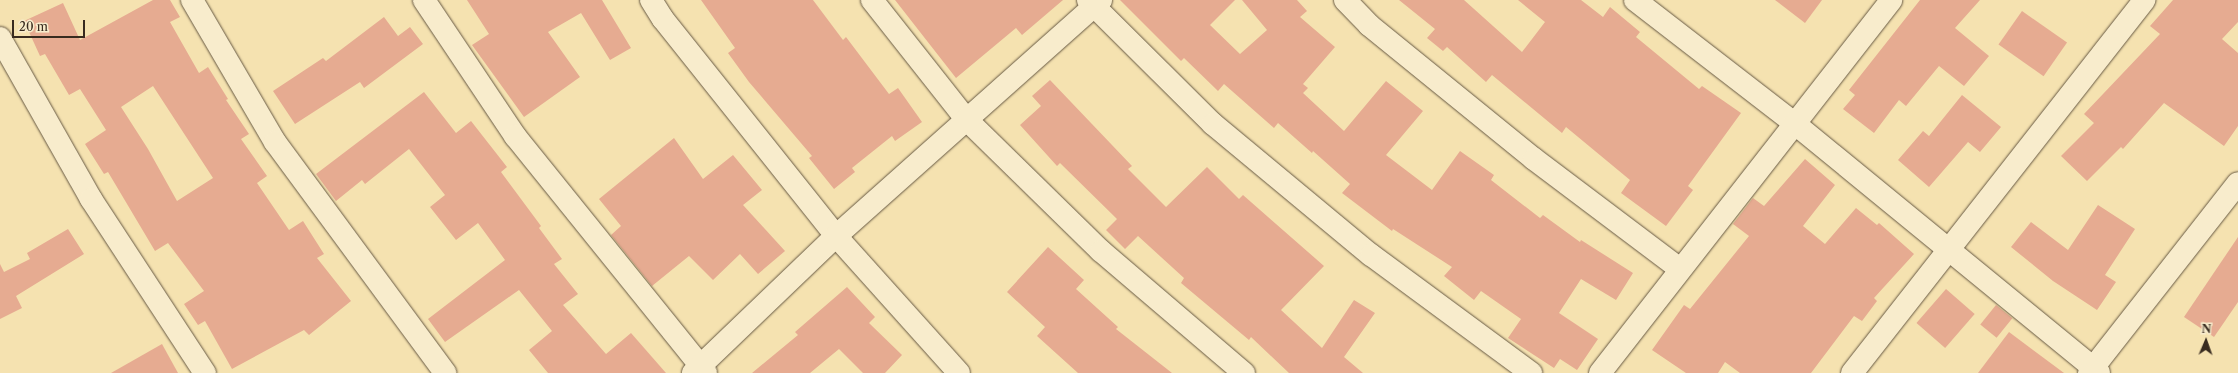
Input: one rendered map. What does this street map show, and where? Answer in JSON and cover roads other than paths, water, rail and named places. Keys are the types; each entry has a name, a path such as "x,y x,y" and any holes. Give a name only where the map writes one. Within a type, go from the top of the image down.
{"street":[{"path":"192,0 275,142 445,373"},
{"path":"424,0 515,136 699,371 836,236 1094,2 1213,124 1371,255 1531,373"},
{"path":"651,0 663,19 836,236 959,373"},
{"path":"872,0 966,119 1101,251 1244,373"},
{"path":"1344,0 1369,25 1534,159 1680,269"},
{"path":"1635,0 1794,123 2093,371 2238,183"},
{"path":"1600,373 1891,0"},
{"path":"1852,373 2144,0"},
{"path":"0,38 91,199 205,373"}]}
